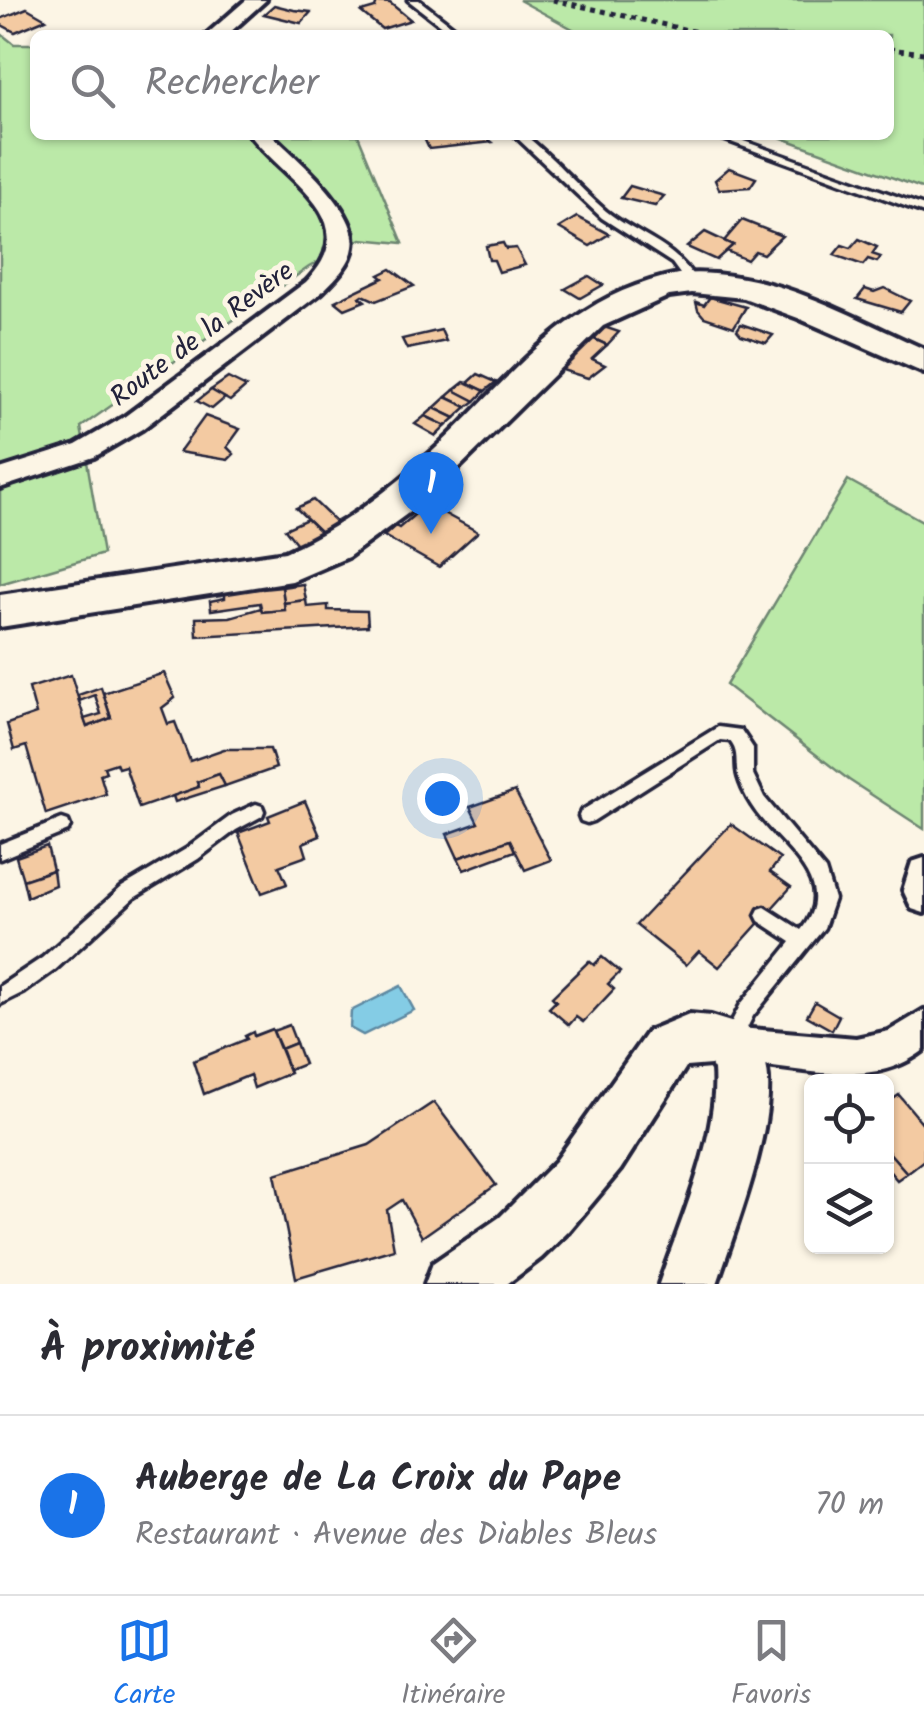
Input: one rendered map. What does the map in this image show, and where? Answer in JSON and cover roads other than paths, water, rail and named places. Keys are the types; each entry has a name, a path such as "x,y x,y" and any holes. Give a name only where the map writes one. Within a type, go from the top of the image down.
{"main road":[{"path":"0,612 292,566 330,552 375,523 592,319 622,301 692,283 725,284 759,293 924,362"},
{"path":"454,1284 488,1265 555,1209 604,1148 667,1048 682,1038 704,1038 728,1045 740,1065 736,1119 688,1284"}],"street":[{"path":"222,30 257,0"},
{"name":"Route de la Revère","path":"0,479 85,451 133,423 314,288 333,267 344,245 340,219 265,140"},
{"path":"924,873 920,890 924,898"},
{"path":"728,1045 760,1043 823,1055 885,1055 924,1027"}],"lane":[{"path":"413,0 452,30"},
{"path":"525,140 606,216 672,256 692,283"},
{"path":"731,140 924,210"},
{"path":"587,816 718,733 735,734 745,748 745,774 758,802 819,875 826,900 818,922 747,1010 728,1045"},
{"path":"0,996 26,984 76,944 123,896 192,854 226,824 256,811"},
{"path":"0,852 62,826"},
{"path":"765,915 803,941"}],"water":[{"path":"401,986 414,1010 363,1035 350,1028 351,1011"}],"place":[{"name":"Auberge de La Croix du Pape","path":"431,534"}]}
